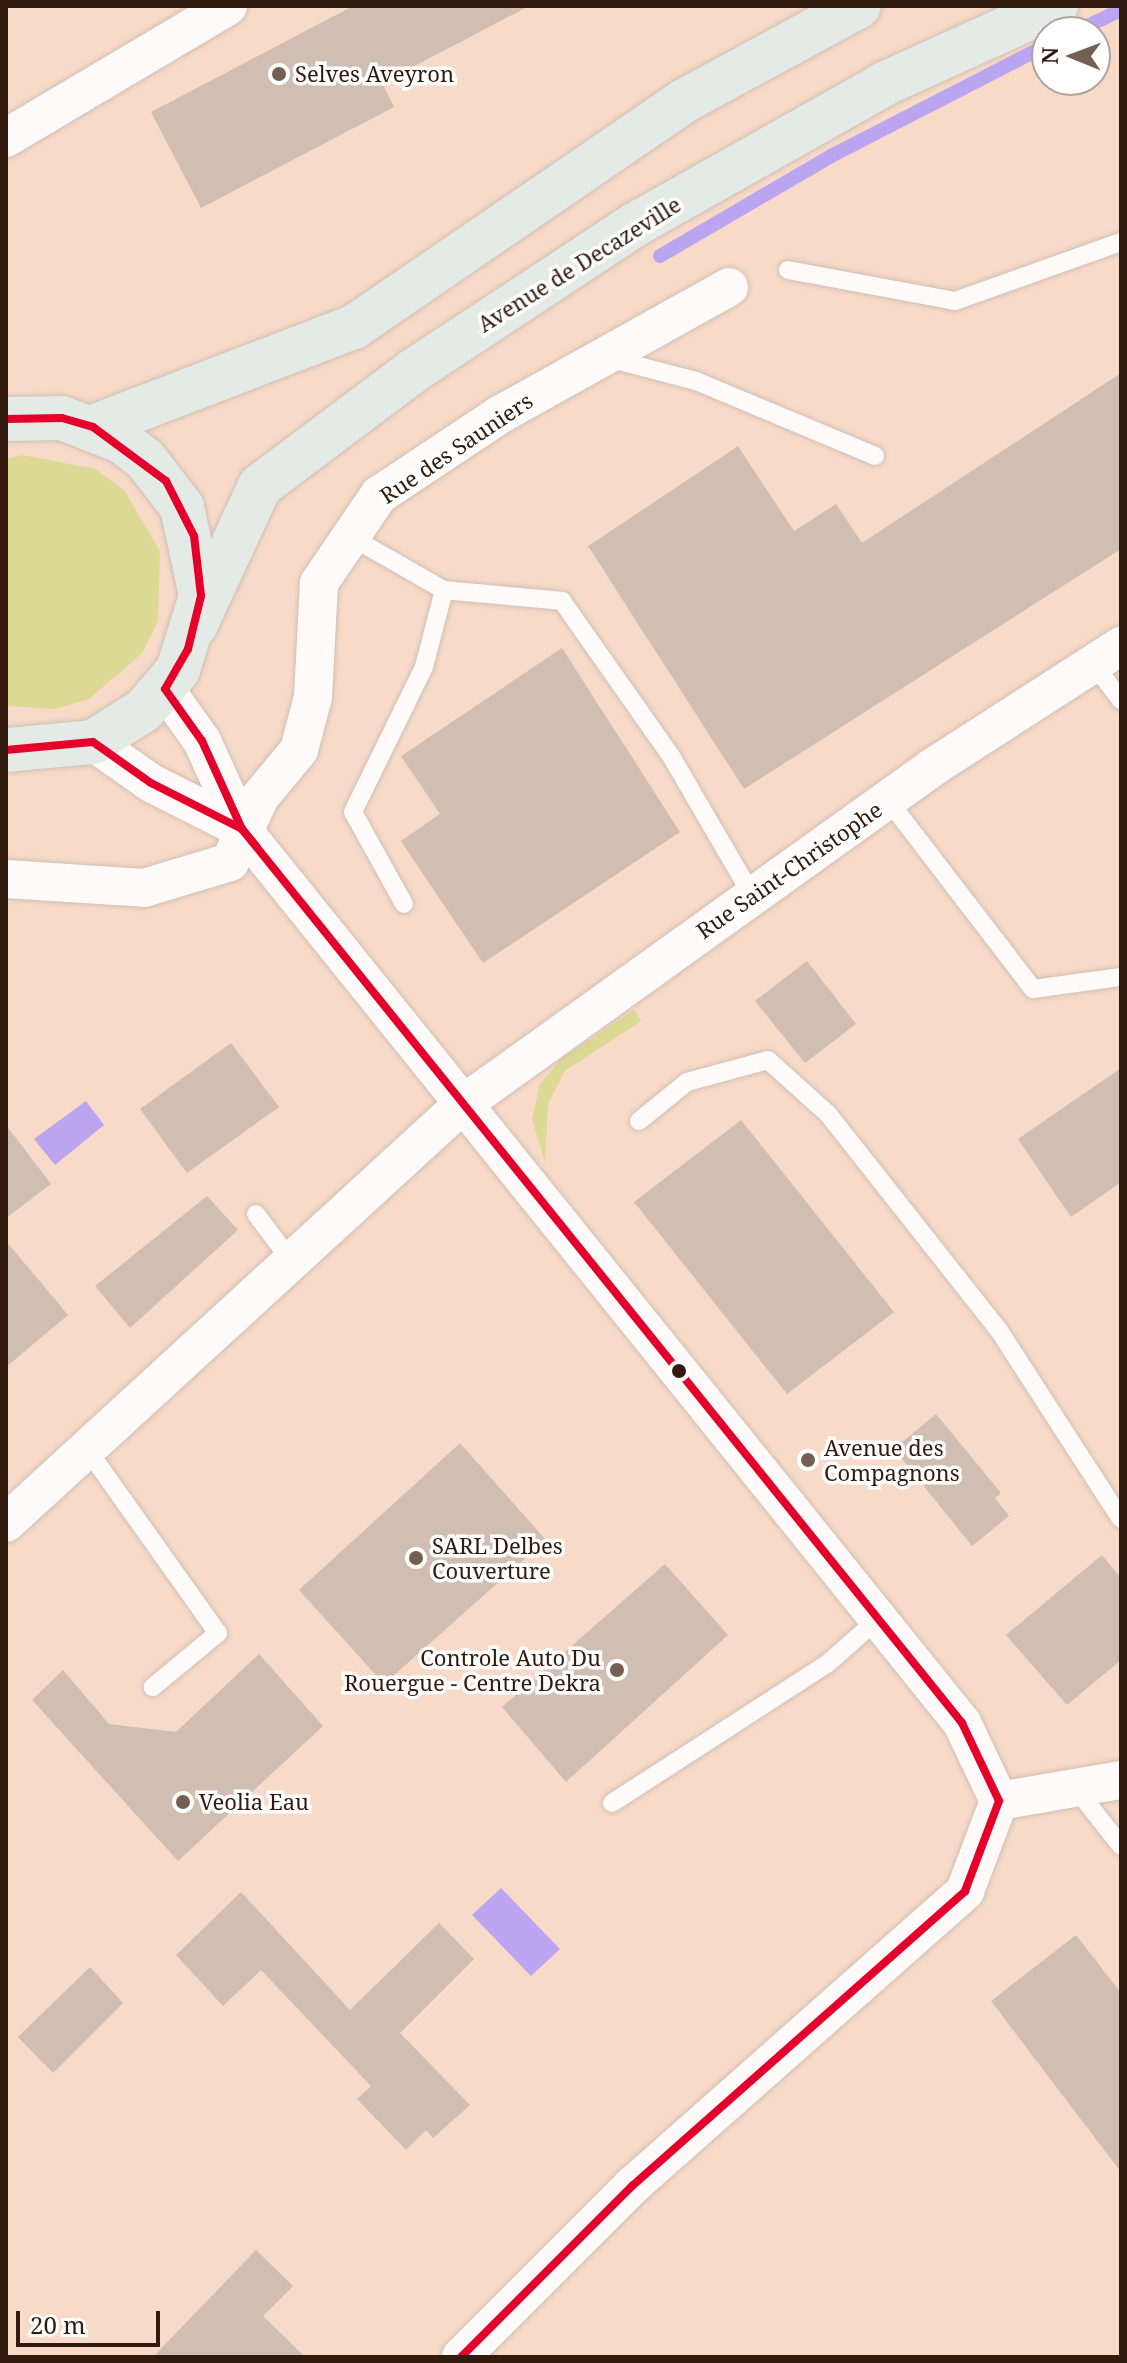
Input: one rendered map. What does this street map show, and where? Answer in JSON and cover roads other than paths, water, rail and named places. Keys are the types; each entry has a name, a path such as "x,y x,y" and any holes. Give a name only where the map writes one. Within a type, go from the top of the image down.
{"main road":[{"path":"93,427 354,327 684,101 859,6"},
{"name":"Avenue de Decazeville","path":"165,689 260,486 413,371 636,224 884,84 1056,6"},
{"path":"6,419 62,418 93,427 145,459 182,507 200,566 195,626"},
{"path":"6,750 93,742 165,689"}],"street":[{"path":"6,138 228,6"},
{"name":"Rue des Sauniers","path":"6,879 144,888 230,862 242,829 299,750 313,697 319,583 379,495 501,414 729,287"},
{"name":"Rue Saint-Christophe","path":"6,1523 463,1104 888,800 1107,654"},
{"path":"165,689 202,741 242,829 962,1723 999,1801 965,1891 632,2186 492,2340 461,2357"},
{"path":"93,742 151,783 242,829"},
{"path":"999,1801 1121,1780"}],"lane":[{"path":"788,270 955,301 1121,242"},
{"path":"603,357 696,381 875,456"},
{"path":"351,537 444,590 562,601 671,756 753,897"},
{"path":"404,904 353,812 424,667 444,590"},
{"path":"1107,654 1121,700"},
{"path":"888,800 1033,989 1121,977"},
{"path":"639,1121 687,1082 768,1060 828,1114 998,1329 1121,1519"},
{"path":"256,1214 292,1262"},
{"path":"87,1449 218,1633 153,1687"},
{"path":"612,1803 827,1664 878,1619"},
{"path":"1077,1790 1121,1846"}],"waterway":[{"path":"1108,16 1121,10"},
{"path":"660,256 831,156 1031,53"}],"place":[{"name":"Selves Aveyron","path":"279,74"},
{"name":"Avenue des Compagnons","path":"808,1460"},
{"name":"SARL Delbes Couverture","path":"416,1558"},
{"name":"Controle Auto Du Rouergue - Centre Dekra","path":"617,1670"},
{"name":"Veolia Eau","path":"183,1802"}]}
